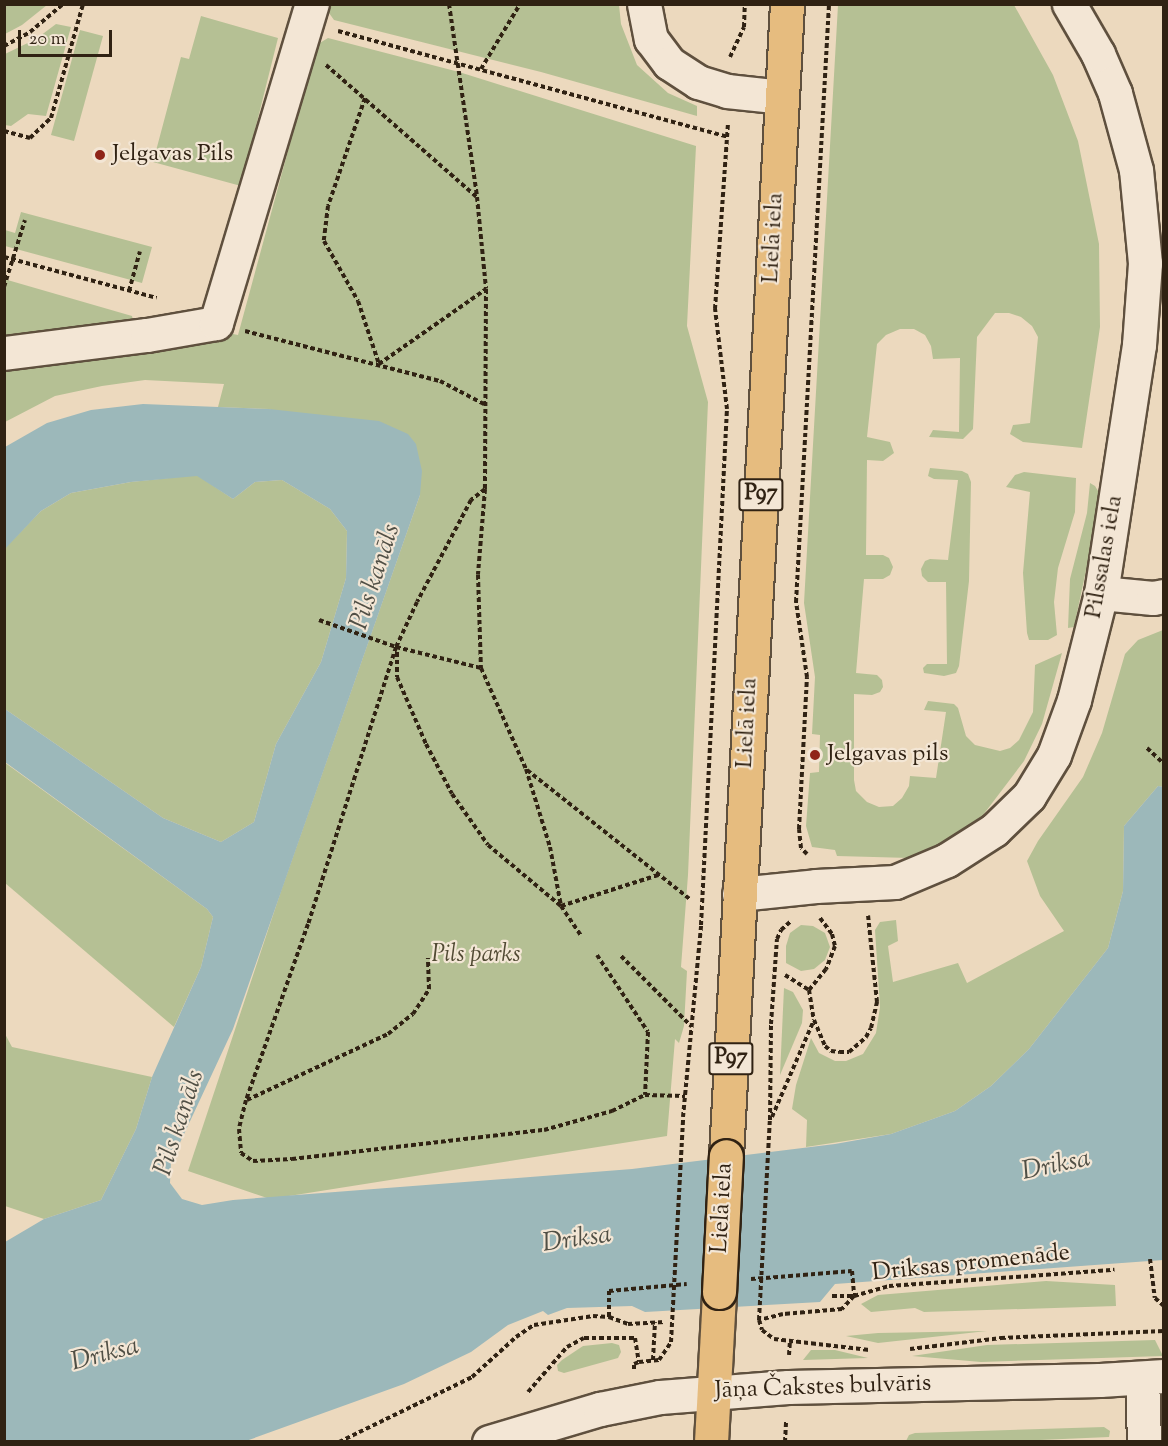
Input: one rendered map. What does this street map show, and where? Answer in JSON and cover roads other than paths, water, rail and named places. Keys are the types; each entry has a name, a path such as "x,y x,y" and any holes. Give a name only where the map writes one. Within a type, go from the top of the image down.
{"main road":[{"name":"Lielā iela","path":"711,1442 787,4"}],"street":[{"path":"644,4 651,39 669,63 698,82 727,92 782,97"},
{"name":"Pilssalas iela","path":"739,894 816,886 895,882 947,860 994,830 1029,796 1054,755 1070,711 1101,593 1139,345 1144,263 1136,170 1115,93 1098,54 1069,4"},
{"path":"4,353 216,324 307,24"},
{"path":"1101,593 1153,598 1164,596"},
{"path":"1144,1442 1153,1377"},
{"name":"Jāņa Čakstes bulvāris","path":"489,1442 634,1400 788,1387 1153,1377"}],"water":[{"path":"143,404 269,409 379,421 408,434 416,444 422,471 420,495 233,1029 171,1162 170,1183 182,1199 202,1205 233,1200 632,1169 835,1144 891,1134 955,1111 991,1086 1029,1049 1108,948 1123,891 1124,826 1158,786 1164,787 1163,1260 835,1284 820,1302 645,1312 632,1306 567,1308 548,1315 543,1311 508,1325 471,1352 404,1384 246,1441 5,1441 5,1242 44,1219 101,1200 136,1129 152,1077 201,967 213,917 207,909 5,762 5,709 163,818 221,842 254,822 276,744 321,662 346,578 347,531 330,509 282,480 255,482 233,499 197,476 131,482 71,493 41,511 5,549 5,447 47,423 91,410"}],"place":[{"name":"Jelgavas Pils","path":"100,155"},
{"name":"Jelgavas pils","path":"815,755"}],"water label":[{"name":"Pils kanāls","path":"376,577"},
{"name":"Pils kanāls","path":"180,1123"},
{"name":"Driksa","path":"1056,1166"},
{"name":"Driksa","path":"577,1240"},
{"name":"Driksa","path":"105,1355"}],"park label":[{"name":"Pils parks","path":"476,956"}]}
